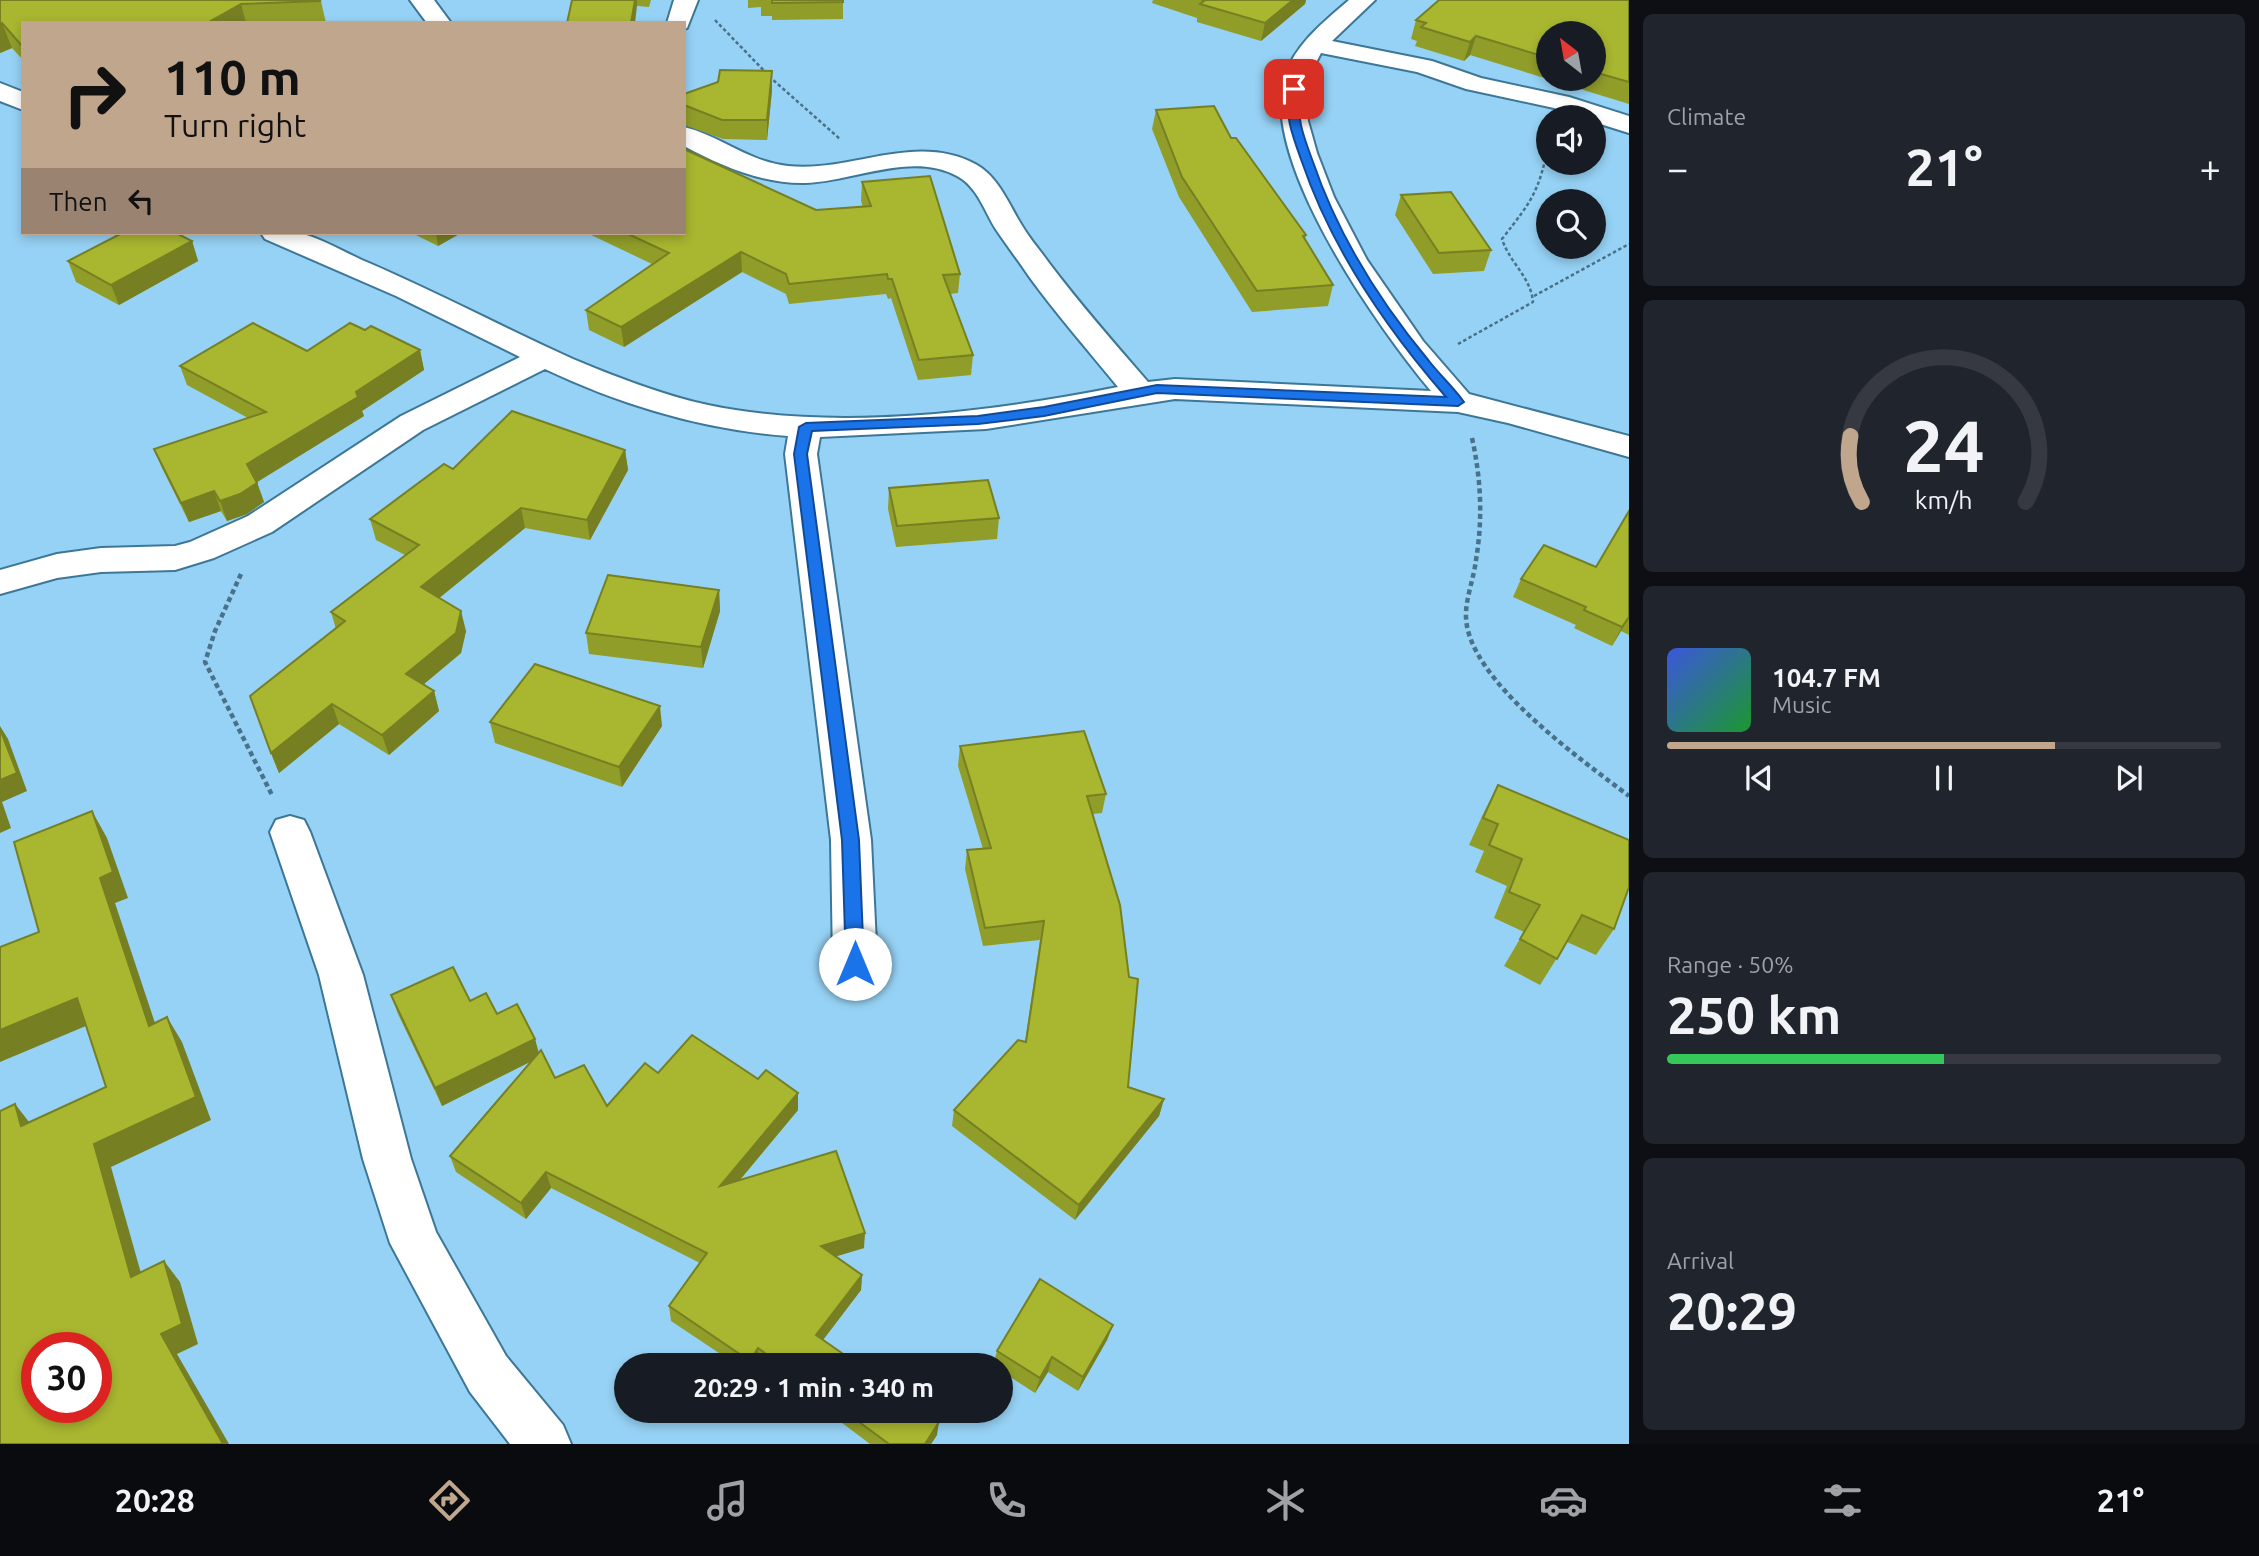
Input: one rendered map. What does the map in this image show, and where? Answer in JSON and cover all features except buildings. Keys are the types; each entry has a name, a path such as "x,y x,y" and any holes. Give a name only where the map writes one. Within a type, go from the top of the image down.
{"street":[{"path":"422,0 438,21"},
{"path":"680,21 687,0"},
{"path":"1363,0 1315,44 1298,74 1291,105 1296,129 1321,201 1368,288 1424,363 1458,402"},
{"path":"1315,44 1423,66 1475,83 1560,102 1629,125"},
{"path":"0,91 21,101"},
{"path":"686,136 748,166 777,172 804,175 870,164 924,160 947,163 967,171 982,182 1011,230 1040,270 1139,391"},
{"path":"280,235 421,297 543,358 655,403 709,417 806,427 978,420 1055,410 1139,391 1175,389 1458,402 1513,414 1629,447"},
{"path":"0,582 57,566 101,560 175,558 202,550 260,524 412,423 543,358"},
{"path":"806,427 801,454 851,840 855,964"},
{"path":"290,832 341,975 387,1158 415,1243 488,1374 544,1444"}],"path":[{"path":"711,16 772,79 870,164"},
{"path":"1424,363 1533,302 1531,287 1506,250 1502,239 1534,198 1542,175"},
{"path":"1534,296 1629,244"},
{"path":"1458,402 1472,439 1482,478 1483,522 1466,617 1467,633 1474,649 1504,688 1554,737 1629,796"},
{"path":"260,524 237,586 215,631 205,662 290,832"}],"route":[{"path":"855,964 851,840 801,454 806,427 978,420 1075,406 1157,389 1458,402 1424,363 1368,288 1321,201 1296,129 1291,105 1294,89"}]}
